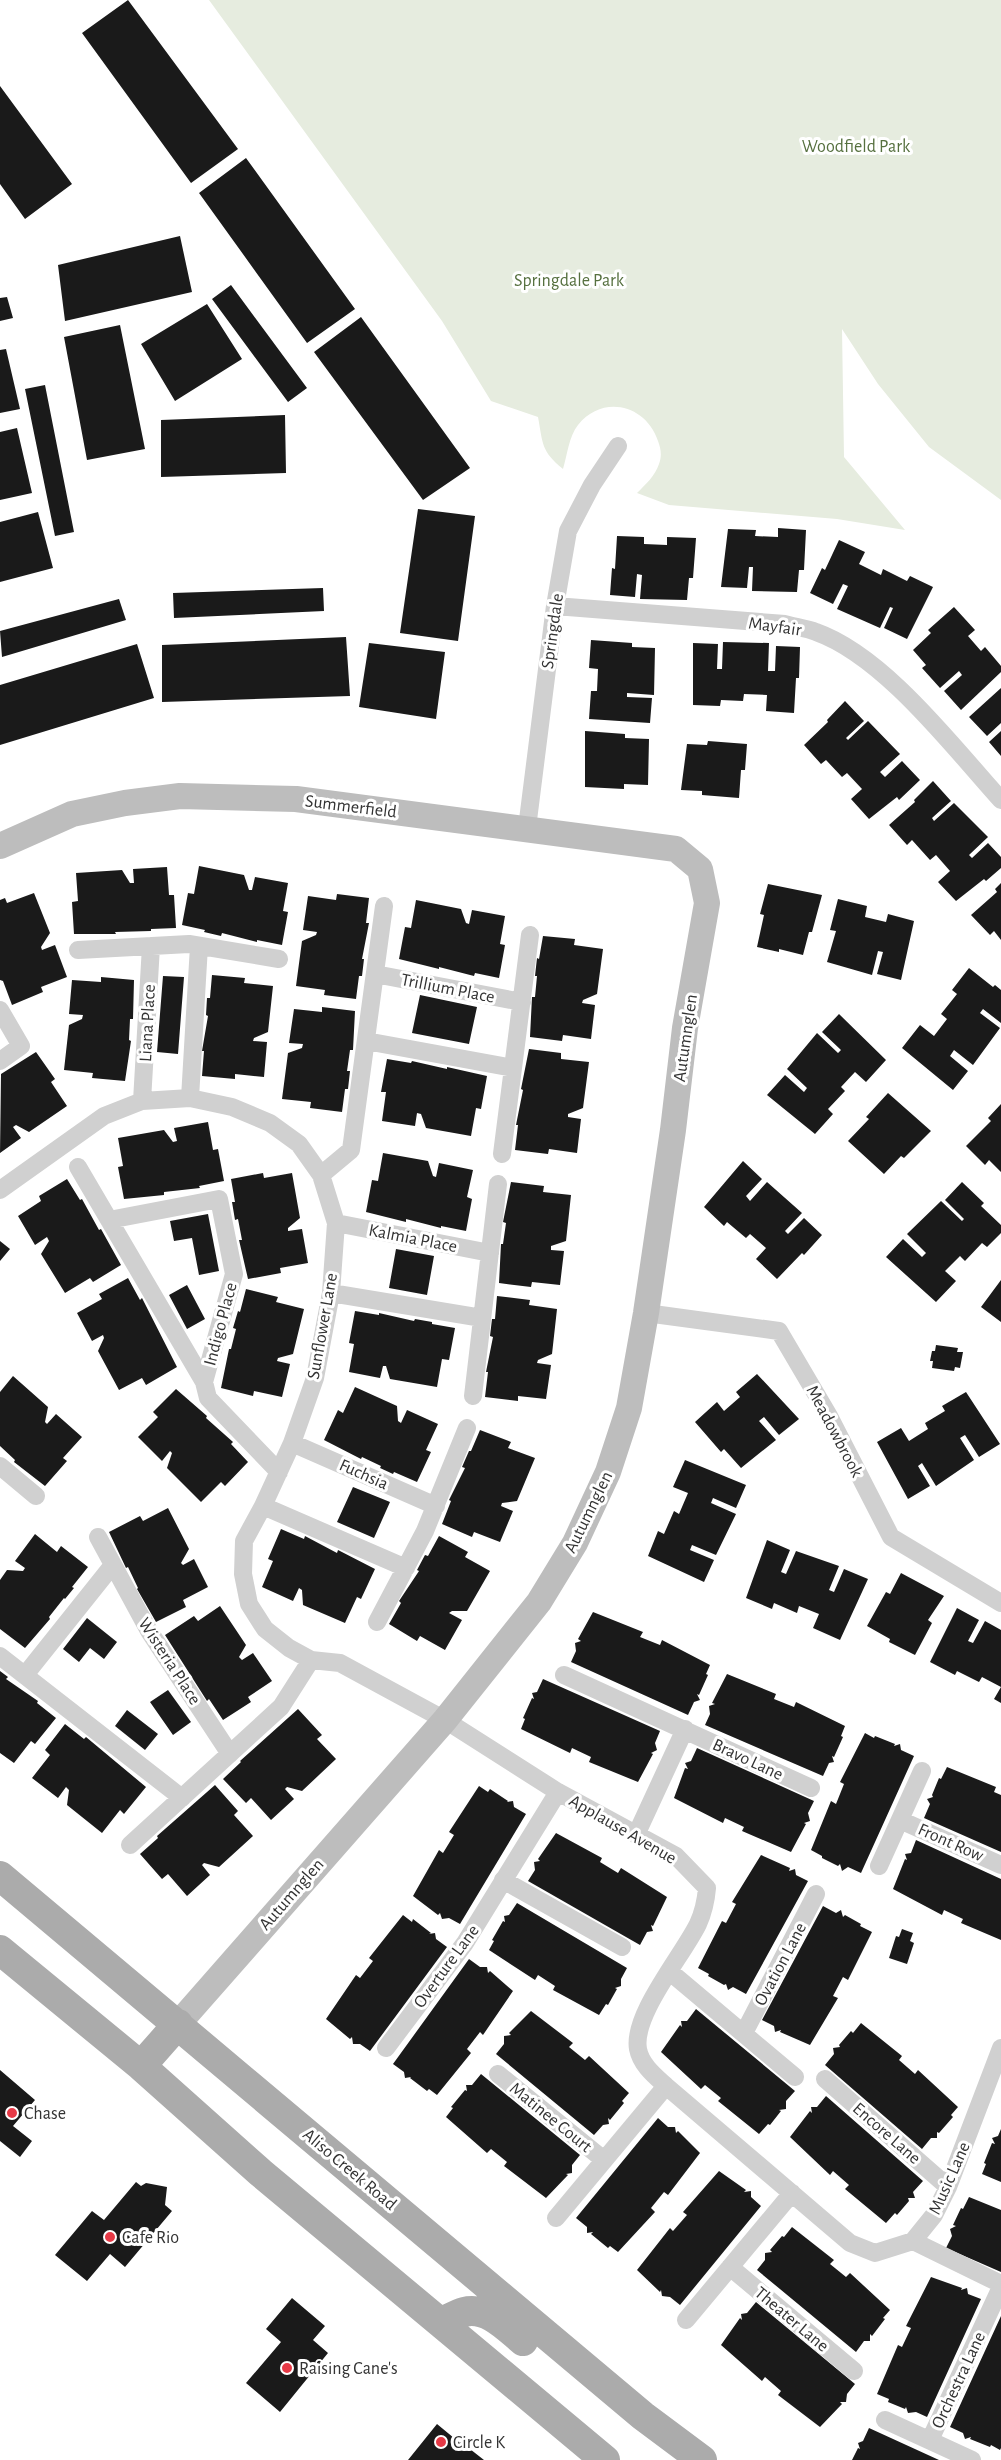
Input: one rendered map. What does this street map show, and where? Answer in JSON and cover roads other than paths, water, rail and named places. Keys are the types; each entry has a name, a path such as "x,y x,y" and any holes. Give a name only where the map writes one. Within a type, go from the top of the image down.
{"main road":[{"name":"Aliso Creek Road","path":"0,1875 643,2416 702,2460"},
{"path":"0,1950 141,2066 261,2174 605,2460"},
{"path":"141,2066 178,2024"},
{"path":"441,2322 464,2312 475,2311 493,2317 626,2423 643,2416"}],"street":[{"name":"Springdale","path":"526,828 555,606 568,531 592,485 618,446"},
{"name":"Mayfair","path":"555,606 785,624 817,632 847,648 901,690 1001,800"},
{"name":"Summerfield","path":"0,846 72,814 125,803 180,796 296,799 676,849 700,868"},
{"name":"Autumnglen","path":"178,2024 445,1720 539,1602 575,1543 608,1472 629,1408 646,1313 673,1130 685,1028 707,903 700,868"},
{"name":"Trillium Place","path":"321,1175 351,1150 384,906"},
{"path":"502,1154 530,935"},
{"name":"Liana Place","path":"142,1101 151,946"},
{"path":"190,1098 199,946"},
{"path":"78,950 199,946 279,959"},
{"name":"Trillium Place","path":"375,974 522,1002"},
{"path":"0,1010 21,1046 0,1061"},
{"path":"366,1041 513,1068"},
{"name":"Sunflower Lane","path":"0,1190 104,1116 142,1101 190,1098 232,1107 270,1123 299,1144 321,1175 336,1222 331,1293 315,1378 292,1443 244,1541 243,1574 249,1604 265,1629 289,1648 311,1660 340,1663 445,1720"},
{"name":"Indigo Place","path":"78,1167 204,1382 208,1398 279,1472"},
{"path":"473,1396 498,1184"},
{"name":"Indigo Place","path":"109,1220 219,1199 234,1274 204,1382"},
{"name":"Kalmia Place","path":"336,1222 490,1253"},
{"path":"331,1293 482,1318"},
{"name":"Meadowbrook","path":"646,1313 779,1331 829,1416 891,1537 1001,1603"},
{"path":"377,1622 436,1506 467,1428"},
{"name":"Fuchsia","path":"292,1443 436,1506"},
{"path":"0,1466 36,1496"},
{"path":"263,1506 406,1568"},
{"name":"Wisteria Place","path":"98,1537 149,1631 230,1754"},
{"path":"25,1676 112,1566"},
{"path":"0,1656 182,1798"},
{"path":"130,1845 281,1707 311,1660"},
{"name":"Bravo Lane","path":"564,1675 811,1788"},
{"name":"Applause Avenue","path":"445,1720 558,1792 676,1856 706,1888 699,1923 669,1971 640,2025 638,2049 647,2068 850,2243 875,2253 912,2241"},
{"path":"636,1835 685,1729"},
{"name":"Front Row","path":"879,1866 922,1771"},
{"name":"Overture Lane","path":"386,2048 465,1943 558,1792"},
{"name":"Front Row","path":"900,1820 1001,1865"},
{"path":"503,1880 622,1947"},
{"name":"Ovation Lane","path":"744,2033 816,1894"},
{"path":"669,1971 795,2077"},
{"name":"Music Lane","path":"912,2241 934,2215 948,2187 1001,2048"},
{"name":"Matinee Court","path":"498,2074 604,2160"},
{"name":"Encore Lane","path":"825,2079 948,2187"},
{"name":"Matinee Court","path":"556,2218 666,2086"},
{"path":"686,2320 792,2193"},
{"name":"Orchestra Lane","path":"912,2241 1001,2285 930,2440"},
{"name":"Theater Lane","path":"730,2267 854,2371"},
{"name":"Orchestra Lane","path":"885,2420 972,2460"}],"place":[{"name":"Chase","path":"12,2113"},
{"name":"Cafe Rio","path":"110,2237"},
{"name":"Raising Cane's","path":"287,2368"},
{"name":"Circle K","path":"441,2442"}],"park label":[{"name":"Woodfield Park","path":"856,146"},
{"name":"Springdale Park","path":"569,280"}]}
